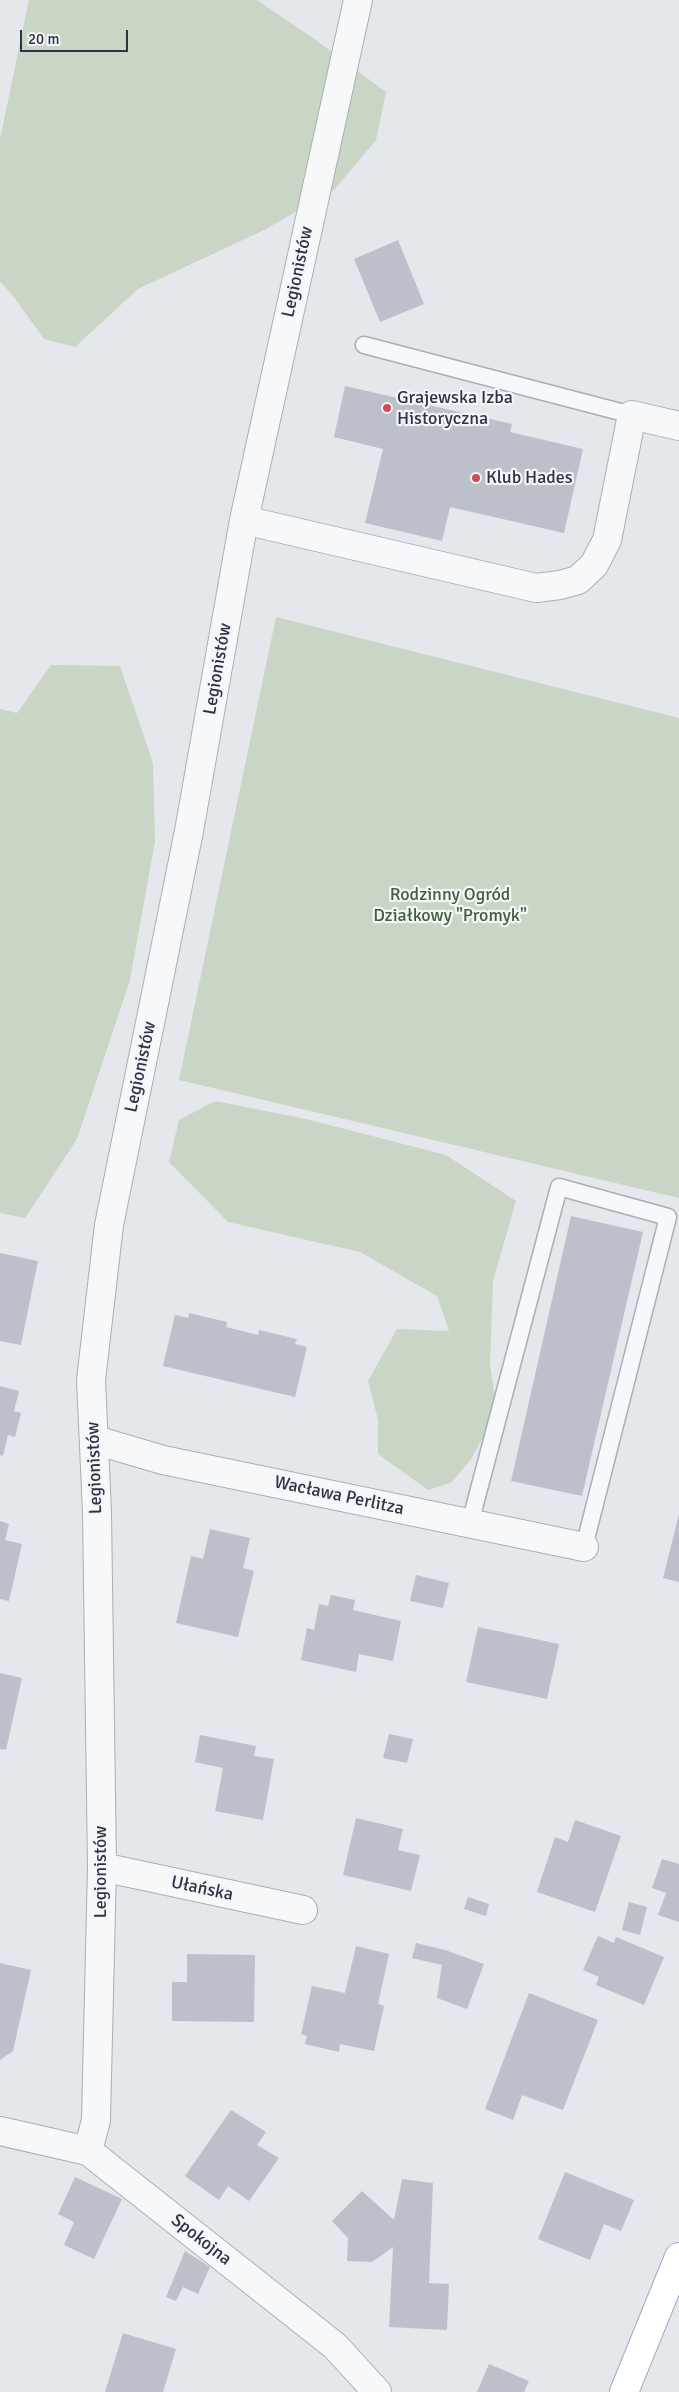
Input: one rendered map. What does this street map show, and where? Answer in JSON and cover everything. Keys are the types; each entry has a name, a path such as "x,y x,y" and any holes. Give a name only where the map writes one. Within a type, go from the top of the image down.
{"main road":[{"path":"624,2392 679,2257"}],"street":[{"name":"Legionistów","path":"88,2150 96,2120 102,1867 94,1440 91,1380 109,1225 189,831 244,520 358,0"},
{"path":"244,520 536,588 560,586 578,580 594,565 606,540 632,415 679,426"},
{"name":"Wacława Perlitza","path":"94,1440 163,1460 584,1547"},
{"name":"Ułańska","path":"102,1867 302,1910"},
{"name":"Spokojna","path":"0,2131 88,2150 335,2346 370,2388"}],"lane":[{"path":"364,345 632,415"},
{"path":"470,1523 559,1187 668,1217 584,1547"}],"green space":[{"path":"29,0 257,0 313,38 386,92 376,140 334,190 264,230 138,289 75,347 44,339 11,293 0,282 0,139"},
{"name":"Rodzinny Ogród Działkowy \"Promyk\"","path":"276,617 679,718 679,1198 179,1080"},
{"path":"51,665 120,666 153,763 155,842 130,980 77,1139 25,1218 0,1213 0,709 17,713"},
{"path":"215,1101 306,1119 446,1155 516,1201 493,1281 490,1365 497,1412 471,1459 452,1482 428,1490 378,1454 378,1420 368,1381 397,1329 449,1331 437,1296 360,1252 228,1222 169,1162 179,1120"}],"building":[{"path":"398,240 424,304 380,322 354,259"},
{"name":"Klub Hades","path":"345,386 512,424 510,432 583,449 564,533 450,507 442,541 365,523 383,449 334,437"},
{"path":"571,1216 643,1232 582,1496 511,1481"},
{"path":"0,1253 38,1261 21,1345 0,1341"},
{"path":"189,1313 227,1322 226,1327 258,1335 259,1330 297,1339 295,1344 307,1347 295,1397 163,1366 175,1315 188,1318"},
{"path":"0,1386 19,1391 14,1411 21,1413 15,1437 8,1435 3,1456 0,1455"},
{"path":"679,1514 679,1582 663,1578"},
{"path":"0,1521 9,1524 5,1540 22,1544 9,1601 0,1599"},
{"path":"210,1529 250,1538 243,1568 254,1571 238,1637 176,1623 191,1556 203,1559"},
{"path":"416,1575 449,1583 443,1608 410,1601"},
{"path":"331,1595 355,1600 353,1610 401,1621 393,1661 359,1654 356,1672 301,1660 307,1628 314,1630 319,1604 328,1606"},
{"path":"478,1627 559,1644 547,1699 466,1682"},
{"path":"0,1673 22,1678 6,1750 0,1749"},
{"path":"389,1734 413,1739 407,1763 383,1758"},
{"path":"200,1735 256,1746 254,1756 274,1759 263,1820 215,1811 223,1768 195,1762"},
{"path":"356,1818 403,1829 398,1850 420,1855 411,1891 343,1875"},
{"path":"575,1820 621,1836 595,1912 537,1892 555,1837 568,1842"},
{"path":"662,1859 679,1864 679,1922 658,1915 666,1893 652,1888"},
{"path":"468,1897 489,1904 486,1916 464,1909"},
{"path":"629,1902 647,1907 640,1935 622,1930"},
{"path":"598,1936 614,1943 616,1937 664,1957 644,2005 596,1985 599,1977 583,1970"},
{"path":"416,1943 445,1950 484,1964 467,2009 437,1998 442,1965 412,1958"},
{"path":"356,1946 389,1954 378,2004 384,2006 374,2051 340,2044 339,2052 305,2044 307,2036 301,2034 312,1986 345,1993"},
{"path":"187,1954 255,1955 254,2022 172,2021 172,1982 187,1982"},
{"path":"0,1963 31,1970 13,2051 0,2060"},
{"path":"529,1993 598,2020 563,2110 522,2095 513,2120 485,2109"},
{"path":"231,2110 266,2132 257,2145 279,2158 249,2201 228,2186 219,2200 185,2176"},
{"path":"565,2172 634,2200 621,2231 604,2224 590,2260 538,2239"},
{"path":"75,2177 122,2199 94,2259 64,2245 74,2222 58,2214"},
{"path":"402,2179 433,2183 429,2283 449,2284 447,2330 389,2327 393,2247 372,2262 347,2261 348,2238 332,2221 362,2191 394,2220"},
{"path":"185,2251 210,2267 198,2294 183,2287 176,2301 166,2297"},
{"path":"123,2333 176,2349 163,2392 105,2392"},
{"path":"489,2364 529,2381 524,2392 477,2392"}],"place":[{"name":"Grajewska Izba Historyczna","path":"387,408"},
{"name":"Klub Hades","path":"476,478"}]}
